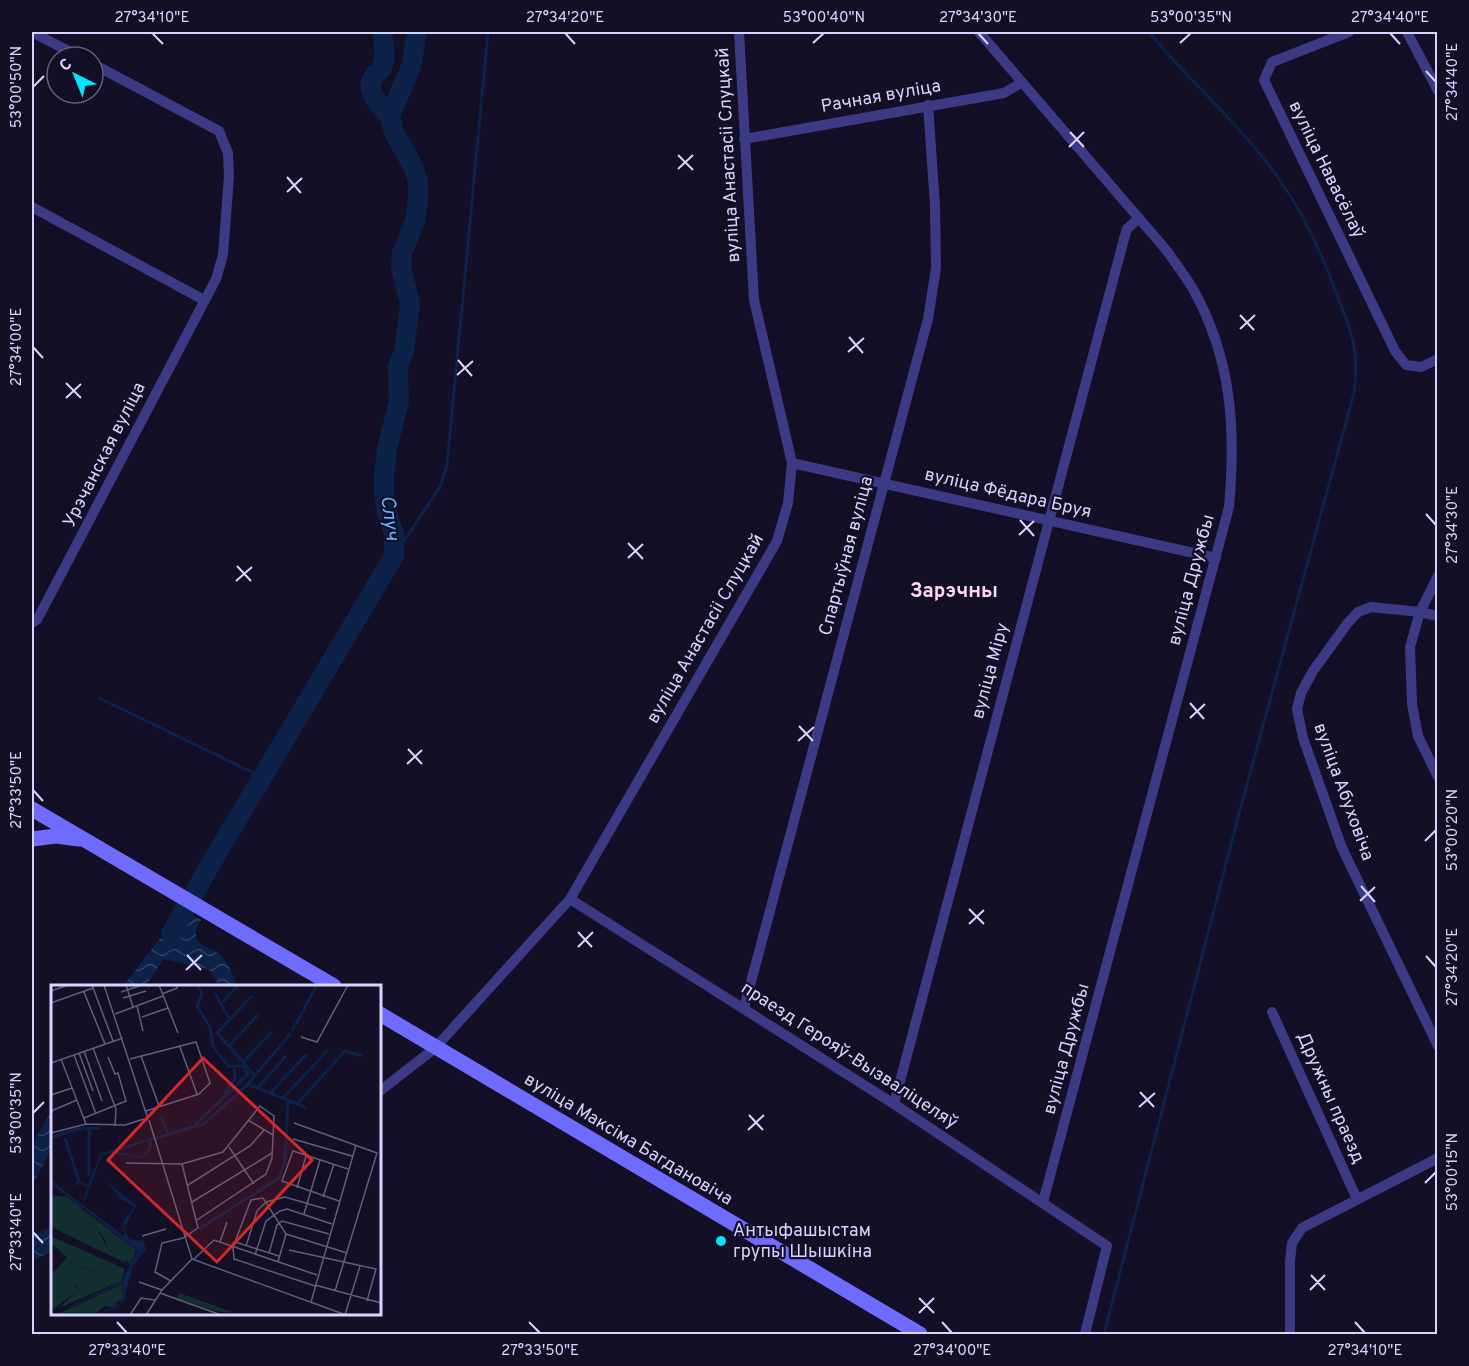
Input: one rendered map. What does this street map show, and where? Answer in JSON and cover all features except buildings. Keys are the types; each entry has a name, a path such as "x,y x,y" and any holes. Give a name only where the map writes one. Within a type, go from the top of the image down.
{"main road":[{"path":"32,809 35,822 32,832"},
{"path":"32,809 331,985"},
{"path":"32,839 56,836 88,841"},
{"name":"вуліца Максіма Багдановіча","path":"381,1015 920,1335"}],"street":[{"path":"32,32 57,45"},
{"name":"вуліца Анастасіі Слуцкай","path":"381,1090 435,1048 570,899 777,541 788,503 792,463 754,300 739,32"},
{"name":"вуліца Дружбы","path":"979,32 1167,251 1193,288 1212,328 1225,370 1232,411 1233,463 1229,507 1042,1202"},
{"name":"вуліца Навасёлаў","path":"1349,32 1272,62 1264,80 1395,351 1406,365 1421,367 1437,359"},
{"path":"1407,32 1437,91"},
{"name":"Урэчанская вуліца","path":"32,623 37,620 216,279 223,255 229,176 228,153 219,131 105,70"},
{"name":"Рачная вуліца","path":"744,139 1004,93 1021,83"},
{"name":"Спартыўная вуліца","path":"744,1008 928,319 936,268 935,205 928,105"},
{"path":"32,207 204,300"},
{"name":"вуліца Міру","path":"894,1104 1127,229 1139,218"},
{"name":"вуліца Фёдара Бруя","path":"792,463 1216,558"},
{"path":"1437,576 1420,612 1410,647 1412,704 1418,736 1437,777"},
{"name":"вуліца Абуховіча","path":"1437,616 1371,607 1358,612 1313,671 1301,693 1297,709 1303,738 1342,848 1437,1046"},
{"name":"праезд Герояў-Вызваліцеляў","path":"570,899 894,1104 1107,1246 1085,1335"},
{"name":"Дружны праезд","path":"1272,1012 1357,1198"},
{"path":"1290,1335 1292,1243 1302,1228 1437,1158"}],"water":[{"path":"175,905 201,920 196,930 196,939 224,958 237,985 218,985 215,977 208,969 163,959 147,985 124,985 165,932"},
{"path":"51,1112 51,1150 32,1186 32,1144"},
{"path":"51,1226 51,1251 32,1262 32,1236"}],"waterway":[{"path":"382,32 383,65 371,81 371,86 374,98 390,116"},
{"name":"Случ","path":"171,934 394,556 394,534 387,513 384,477 387,448 399,402 398,367 404,351 410,304 401,267 402,253 415,221 418,182 413,166 394,133 390,116 411,67 417,32"},
{"path":"394,556 440,487 447,465 488,32"},
{"path":"1104,1334 1240,810 1354,393 1356,377 1355,352 1350,330 1324,263 1298,208 1266,162 1234,124 1149,32"},
{"path":"99,698 262,777"}],"place":[{"name":"Антыфашыстам групы Шышкіна","path":"721,1241"}],"district":[{"name":"Зарэчны","path":"954,592"}]}
